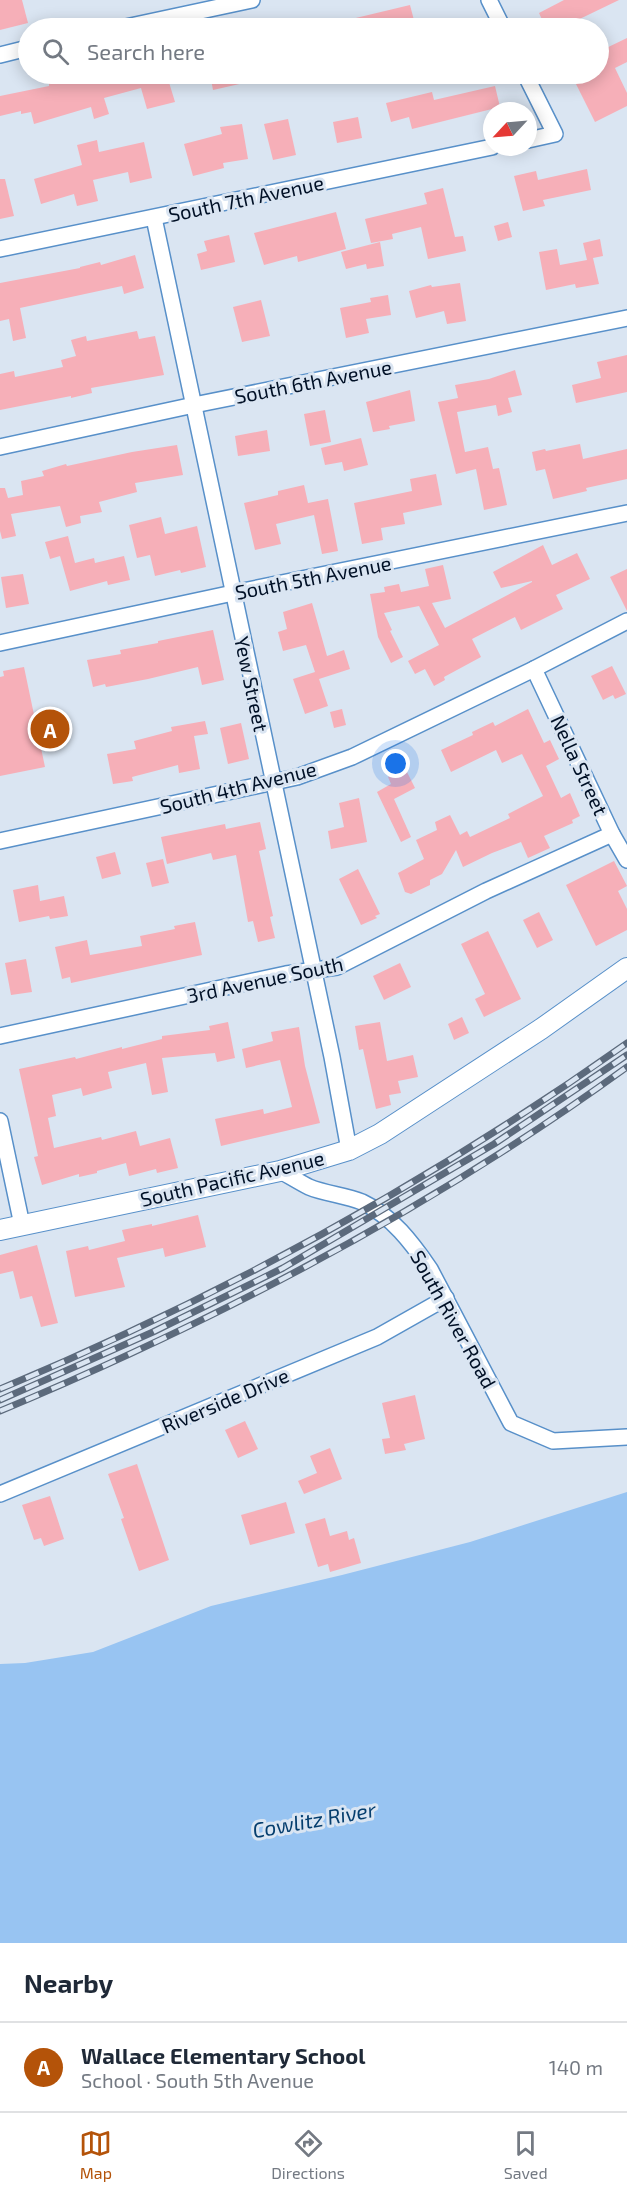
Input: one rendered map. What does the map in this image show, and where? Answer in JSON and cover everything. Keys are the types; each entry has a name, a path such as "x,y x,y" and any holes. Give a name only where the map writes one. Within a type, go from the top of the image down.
{"street":[{"path":"168,18 252,0"},
{"path":"489,0 498,18"},
{"path":"0,55 18,50"},
{"path":"530,84 555,134 537,138"},
{"name":"South 7th Avenue","path":"0,249 483,149"},
{"name":"Yew Street","path":"154,218 332,1057 349,1150"},
{"name":"South 6th Avenue","path":"0,447 194,405 627,318"},
{"name":"South 5th Avenue","path":"0,643 627,513"},
{"name":"South 4th Avenue","path":"0,841 297,777 352,757 627,621"},
{"name":"Nella Street","path":"534,669 612,834 627,860"},
{"name":"3rd Avenue South","path":"0,1036 286,974 337,967 486,891 612,834"},
{"name":"South Pacific Avenue","path":"0,1230 280,1171 349,1150 380,1134 541,1029 627,968"},
{"path":"0,1120 22,1225"},
{"name":"South River Road","path":"280,1171 309,1187 359,1201 379,1212 398,1228 414,1246 446,1298 511,1423 553,1441 627,1437"},
{"name":"Riverside Drive","path":"0,1494 377,1337 446,1298"}],"water":[{"name":"Cowlitz River","path":"627,1492 627,1943 0,1943 0,1664 25,1663 93,1652 211,1606 470,1542"}],"building":[{"path":"0,0 22,0 27,18 18,18 18,26 0,30"},
{"path":"564,0 619,0 582,18 541,18 539,13"},
{"path":"410,5 413,18 356,18"},
{"path":"627,38 627,62 615,68 627,93 627,106 595,122 576,84 609,84 609,47"},
{"path":"49,84 170,84 175,102 147,109 141,88 104,98 109,114 94,119 91,107 34,124 31,112 21,114 21,111 0,116 0,96 49,86"},
{"path":"212,84 240,84 213,90"},
{"path":"495,86 499,102 483,102 483,111 412,129 409,117 391,122 386,103 432,92 434,100"},
{"path":"358,117 362,138 337,143 333,122"},
{"path":"288,119 296,155 273,160 264,124"},
{"path":"242,124 248,159 223,163 224,168 193,176 184,144 222,134 220,127"},
{"path":"97,140 99,152 144,142 152,178 130,183 128,172 93,180 98,201 77,206 74,194 41,204 34,179 82,165 77,145"},
{"path":"587,169 591,190 543,200 545,206 523,211 514,176 536,171 538,180"},
{"path":"0,179 5,179 14,216 0,219"},
{"path":"443,188 455,237 463,236 466,251 428,259 421,227 392,234 393,239 371,243 365,219 427,204 424,193"},
{"path":"336,212 346,249 298,262 297,256 264,265 254,233"},
{"path":"508,222 512,237 498,241 494,226"},
{"path":"229,235 235,262 201,270 197,254 207,251 204,241"},
{"path":"600,239 603,256 593,258 599,284 576,288 575,284 546,290 539,252 557,249 560,265 587,260 583,243"},
{"path":"380,242 384,266 367,269 366,264 346,269 341,252"},
{"path":"135,255 144,288 124,294 122,286 20,308 26,338 13,341 9,319 0,321 0,283 100,262 101,265"},
{"path":"460,283 466,321 447,324 444,311 416,318 409,291 431,285 432,287"},
{"path":"388,295 391,315 366,319 369,333 346,338 340,308 371,302 370,298"},
{"path":"261,300 270,336 242,342 233,307"},
{"path":"137,331 139,339 155,336 164,375 91,388 92,393 71,398 71,396 0,410 0,374 14,371 15,377 63,367 61,360 76,356 71,340 86,336 87,341"},
{"path":"627,355 627,392 576,403 572,385 601,378 597,362"},
{"path":"515,370 522,395 508,398 512,412 498,416 496,405 457,412 465,452 488,447 493,469 499,468 507,505 484,510 476,469 456,474 438,402 458,398 455,385 489,379"},
{"path":"410,390 415,421 373,432 366,402"},
{"path":"325,410 331,442 310,446 304,414"},
{"path":"267,430 270,451 238,456 235,436"},
{"path":"361,438 368,465 344,471 342,462 325,465 321,448"},
{"path":"580,444 583,459 627,449 627,479 586,488 587,491 553,499 545,469 536,471 532,452"},
{"path":"177,445 183,475 135,483 137,492 99,502 102,512 80,516 81,523 66,527 60,506 11,514 16,536 2,539 0,488 5,488 8,498 23,495 21,481 44,476 42,471 66,464 67,466"},
{"path":"436,474 442,505 403,513 405,524 381,528 383,540 362,544 354,503 412,491 410,479"},
{"path":"304,485 308,503 328,499 338,551 322,554 314,515 276,524 281,544 255,550 244,503 278,495 278,491"},
{"path":"161,517 165,534 197,526 206,567 155,576 150,555 137,558 129,525"},
{"path":"68,536 75,563 94,558 95,563 124,556 130,580 108,585 107,581 70,591 60,556 50,559 45,542"},
{"path":"543,545 552,565 577,553 590,579 556,595 563,609 521,630 515,617 472,639 481,657 444,677 445,680 434,686 425,669 415,674 408,661 439,645 419,606 384,613 403,657 391,663 378,637 370,594 385,592 384,587 399,584 401,592 429,586 425,569 443,565 451,599 432,603 445,628 532,582 501,588 493,572"},
{"path":"627,569 627,611 610,577"},
{"path":"23,574 29,604 6,608 1,577"},
{"path":"312,603 327,656 344,650 350,669 319,679 328,706 305,714 293,679 315,672 306,645 283,651 278,632 287,629 283,612"},
{"path":"213,630 224,680 202,685 198,667 106,687 105,684 93,687 87,660 121,654 120,650"},
{"path":"612,666 626,694 615,699 613,695 603,700 591,676"},
{"path":"24,667 45,767 0,776 0,677 4,676 3,671"},
{"path":"342,709 346,725 334,728 330,712"},
{"path":"528,709 544,743 550,740 559,759 546,766 561,798 570,793 580,816 572,820 573,823 544,836 550,848 528,858 521,842 463,867 456,850 442,874 430,880 430,885 411,894 405,892 398,873 424,859 416,840 437,830 435,822 450,815 460,835 467,831 470,837 510,818 508,814 543,796 522,754 502,763 496,750 451,772 441,750 473,735 472,732 493,722 495,726"},
{"path":"205,721 208,734 194,736 200,769 179,773 178,765 132,777 133,781 113,784 107,754 136,749 134,741 172,731 171,727"},
{"path":"241,723 249,759 228,764 220,728"},
{"path":"405,768 415,788 394,799 411,837 401,842 377,792 391,784 388,777"},
{"path":"359,798 367,842 331,849 328,831 344,827 339,803"},
{"path":"260,822 266,849 259,851 273,916 270,917 275,938 258,942 253,921 248,922 236,855 213,860 211,853 167,864 161,837 225,824 226,829"},
{"path":"115,852 121,874 102,879 96,857"},
{"path":"163,859 169,883 152,887 146,863"},
{"path":"614,861 627,886 618,891 627,909 627,930 596,946 566,885"},
{"path":"358,869 380,914 375,916 377,918 361,925 339,879"},
{"path":"38,885 40,901 64,896 68,916 50,919 49,916 19,922 13,890"},
{"path":"539,912 553,940 537,948 523,920"},
{"path":"195,922 202,955 71,983 70,977 62,979 55,947 87,940 90,955 142,946 140,936 175,929 174,926"},
{"path":"488,931 521,999 484,1017 475,999 485,994 461,944"},
{"path":"26,959 32,992 11,995 5,963"},
{"path":"400,963 411,987 384,1000 373,976"},
{"path":"462,1017 469,1033 454,1040 448,1024"},
{"path":"228,1022 235,1058 217,1062 215,1053 162,1058 168,1092 152,1095 146,1063 108,1072 112,1088 83,1096 81,1088 52,1095 56,1116 48,1118 54,1148 101,1137 102,1140 136,1131 140,1146 170,1138 178,1168 157,1173 156,1169 129,1176 126,1163 97,1171 97,1173 79,1177 79,1174 42,1185 34,1157 38,1156 19,1069 75,1057 76,1059 122,1047 122,1049 162,1039 162,1036 210,1030 209,1026"},
{"path":"380,1022 387,1061 413,1055 418,1077 398,1081 401,1093 389,1095 391,1105 376,1109 363,1049 359,1050 355,1026"},
{"path":"299,1027 305,1066 320,1123 221,1146 215,1119 263,1109 264,1114 292,1107 280,1060 246,1068 242,1049 273,1041 271,1032"},
{"path":"198,1215 206,1247 165,1257 163,1248 117,1258 125,1287 75,1297 66,1251 88,1246 89,1250 125,1241 122,1230 152,1224 152,1226"},
{"path":"37,1245 58,1323 41,1327 32,1296 20,1299 13,1271 0,1274 0,1255"},
{"path":"415,1395 425,1439 404,1444 406,1450 385,1454 382,1439 390,1438 382,1403"},
{"path":"245,1421 258,1449 238,1458 225,1430"},
{"path":"330,1448 342,1479 304,1494 298,1481 317,1473 310,1456"},
{"path":"137,1464 169,1560 139,1571 121,1519 124,1518 108,1474"},
{"path":"50,1496 64,1539 44,1546 41,1538 34,1540 22,1505"},
{"path":"286,1502 295,1533 250,1545 241,1515"},
{"path":"325,1518 330,1536 347,1531 349,1540 354,1538 361,1563 330,1572 328,1564 318,1567 305,1524"}],"railway":[{"path":"0,1389 164,1316 323,1233 478,1142 627,1043"},
{"path":"0,1400 153,1332 283,1268 494,1144 627,1055"},
{"path":"0,1411 164,1338 324,1257 479,1167 627,1067"}],"place":[{"name":"Wallace Elementary School","path":"50,729"}]}
